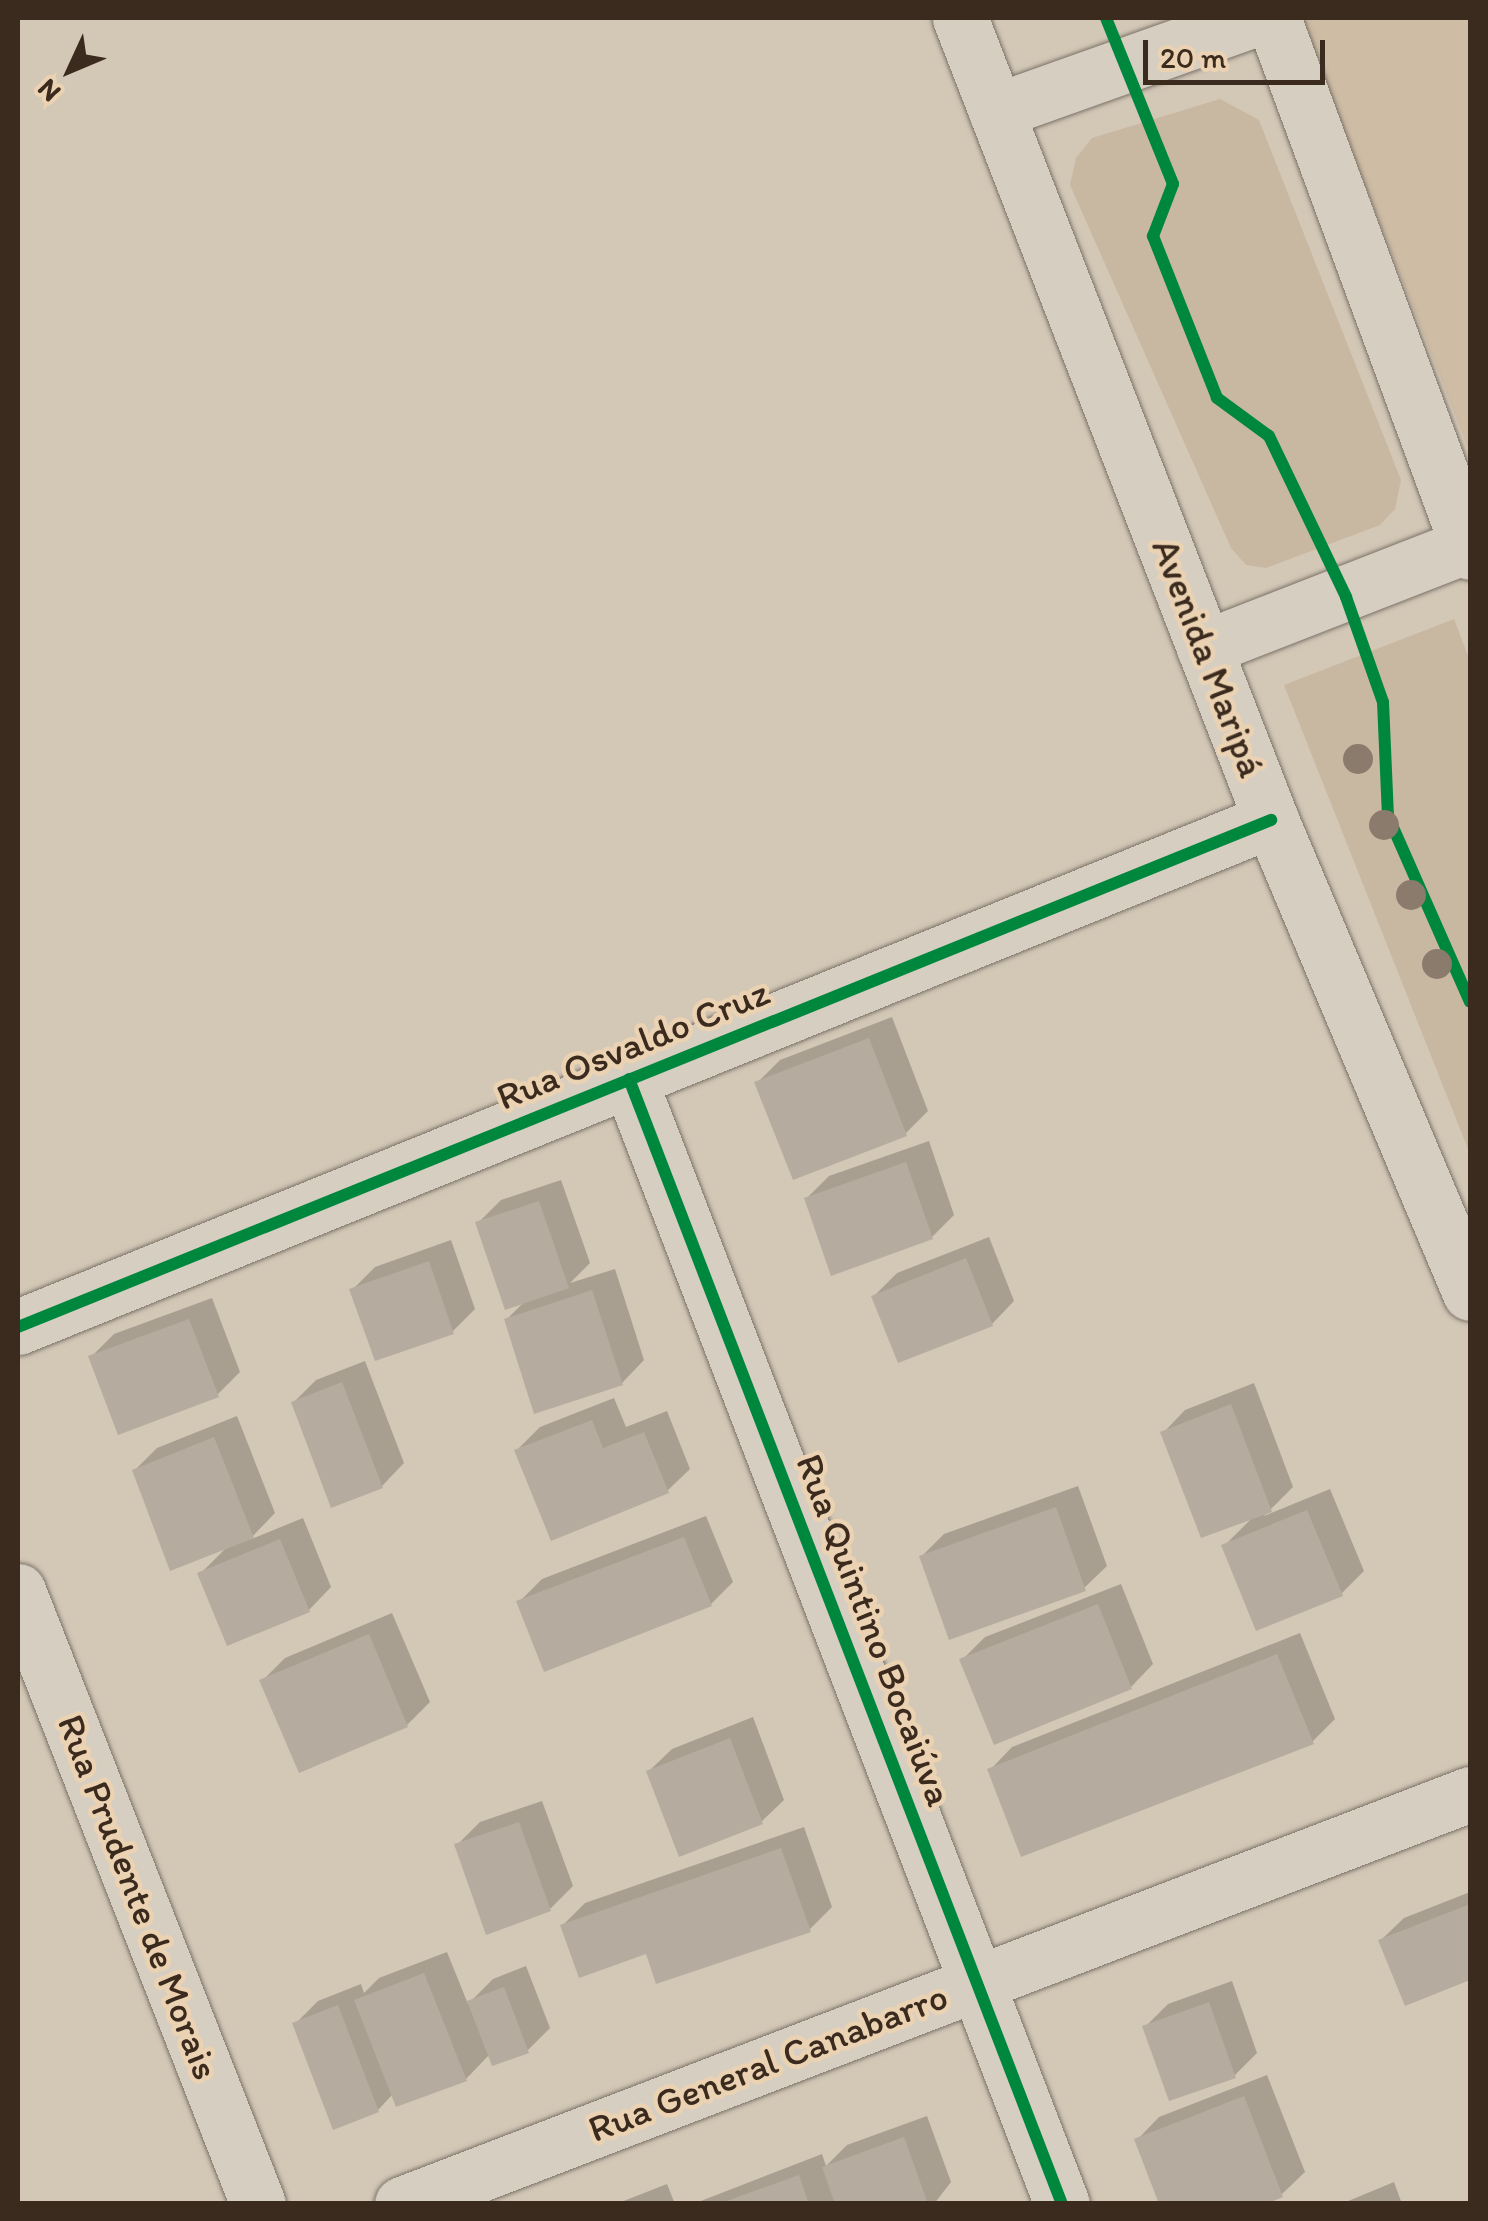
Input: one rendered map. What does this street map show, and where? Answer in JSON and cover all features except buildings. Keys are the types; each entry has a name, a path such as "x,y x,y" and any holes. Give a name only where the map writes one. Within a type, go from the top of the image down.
{"street":[{"name":"Avenida Maripá","path":"960,18 1271,820 1470,1293"},
{"path":"996,111 1257,18"},
{"path":"1204,648 1469,548 1274,18"},
{"name":"Rua Osvaldo Cruz","path":"18,1327 1271,820"},
{"name":"Rua Quintino Bocaiúva","path":"630,1079 1062,2204"},
{"name":"Rua Prudente de Morais","path":"18,1591 258,2204"},
{"name":"Rua General Canabarro","path":"402,2204 1470,1794"}],"shaded area":[{"path":"1300,18 1470,18 1470,453"},
{"path":"1220,99 1259,120 1401,480 1395,509 1380,525 1266,568 1246,565 1231,548 1070,185 1076,158 1092,138"},
{"path":"1454,619 1470,661 1470,1154 1284,685"}],"cycle path":[{"path":"1106,18 1173,184 1153,236 1217,398 1269,436 1346,597 1383,702 1388,816 1470,1002"},
{"path":"18,1327 1271,820"},
{"path":"629,1079 1062,2204"}]}
